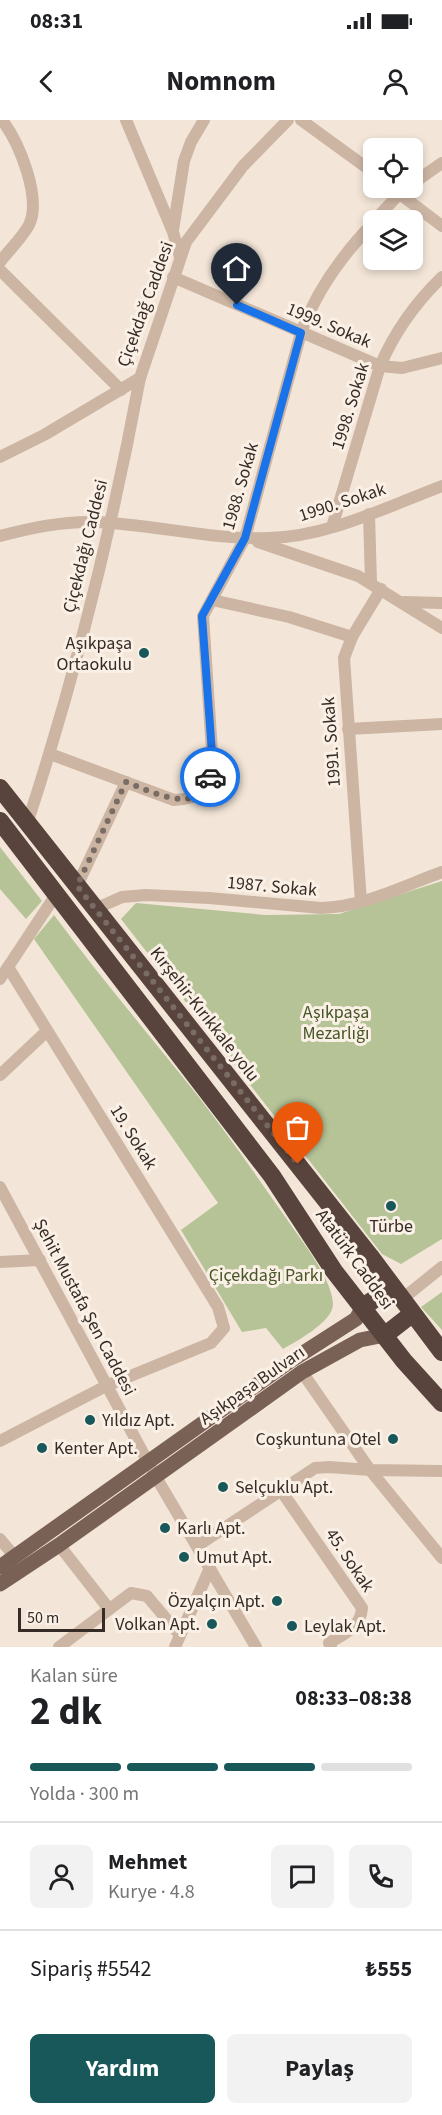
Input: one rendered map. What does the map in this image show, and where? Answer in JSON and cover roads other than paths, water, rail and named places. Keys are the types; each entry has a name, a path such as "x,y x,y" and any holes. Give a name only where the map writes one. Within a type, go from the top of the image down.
{"highway":[{"name":"Kırşehir-Kırıkkale yolu","path":"0,788 370,1256 442,1352"},
{"name":"Atatürk Caddesi","path":"0,821 272,1176 334,1271 404,1361 442,1403"},
{"path":"363,1307 402,1300"},
{"path":"385,1335 402,1300"}],"main road":[{"name":"Aşıkpaşa Bulvarı","path":"0,1584 59,1545 289,1362 356,1319 363,1307"},
{"name":"Aşıkpaşa Bulvarı","path":"0,1567 302,1372 360,1340 385,1335"}],"street":[{"path":"0,262 29,225 33,211 25,166 12,135 2,120"},
{"path":"126,120 173,232 180,257"},
{"path":"173,232 184,161 191,142 204,120"},
{"name":"Çiçekdağ Caddesi","path":"0,457 44,435 140,378 186,242 230,181 288,120"},
{"path":"301,120 363,165"},
{"path":"423,176 442,163"},
{"name":"1988. Sokak","path":"383,210 393,198"},
{"path":"410,198 442,226"},
{"name":"1988. Sokak","path":"50,754 174,800 188,799 201,794 209,781 213,767 202,616 245,538 308,312 327,280 363,235"},
{"path":"0,270 121,390"},
{"name":"1999. Sokak","path":"173,277 380,366 402,368 442,358"},
{"name":"1998. Sokak","path":"332,527 380,366 403,321 442,277"},
{"name":"Çiçekdağı Caddesi","path":"27,824 50,754 111,523 140,378"},
{"name":"1990. Sokak","path":"0,536 59,523 111,523 245,538 292,537 332,527 442,486"},
{"path":"369,514 376,586"},
{"path":"245,538 332,566 376,586 442,628"},
{"name":"1991. Sokak","path":"361,902 344,658 376,586"},
{"path":"212,600 289,616 352,637"},
{"path":"403,602 442,603"},
{"path":"348,729 442,724"},
{"path":"77,886 126,782"},
{"name":"1987. Sokak","path":"95,909 122,897 146,894 339,908 442,872"},
{"path":"0,979 57,893"},
{"name":"19. Sokak","path":"8,967 218,1307 224,1328 211,1343 106,1386"},
{"path":"0,1075 47,1031"},
{"name":"Şehit Mustafa Şen Caddesi","path":"0,1187 106,1386 256,1647"},
{"path":"0,1262 40,1260"},
{"path":"402,1300 442,1267"},
{"path":"302,1372 370,1470 442,1558"},
{"path":"0,1441 106,1386"},
{"path":"197,1546 315,1468 442,1471"},
{"name":"45. Sokak","path":"280,1489 362,1608 362,1617 357,1624 328,1646"},
{"path":"0,1539 15,1557"},
{"path":"59,1545 113,1605"},
{"path":"175,1647 210,1568"},
{"path":"59,1647 131,1593 147,1596 179,1634"}],"place":[{"name":"Aşıkpaşa Ortaokulu","path":"144,653"},
{"name":"Türbe","path":"391,1206"},
{"name":"Yıldız Apt.","path":"90,1420"},
{"name":"Coşkuntuna Otel","path":"393,1439"},
{"name":"Kenter Apt.","path":"42,1448"},
{"name":"Selçuklu Apt.","path":"223,1487"},
{"name":"Karlı Apt.","path":"165,1528"},
{"name":"Umut Apt.","path":"184,1557"},
{"name":"Özyalçın Apt.","path":"277,1601"},
{"name":"Volkan Apt.","path":"212,1624"},
{"name":"Leylak Apt.","path":"292,1626"}],"park label":[{"name":"Aşıkpaşa Mezarlığı","path":"336,1022"},
{"name":"Çiçekdağı Parkı","path":"266,1275"}]}
